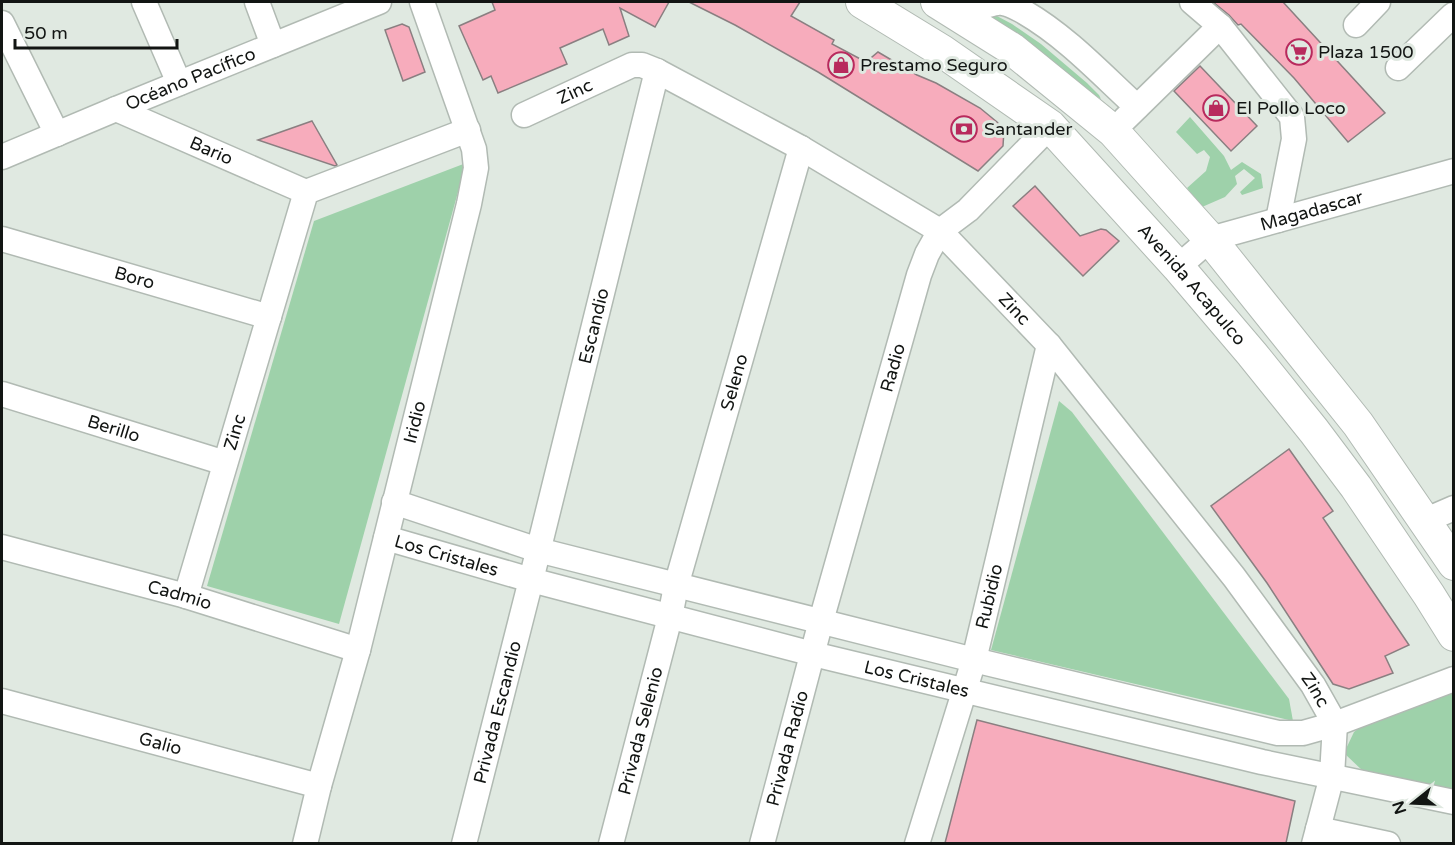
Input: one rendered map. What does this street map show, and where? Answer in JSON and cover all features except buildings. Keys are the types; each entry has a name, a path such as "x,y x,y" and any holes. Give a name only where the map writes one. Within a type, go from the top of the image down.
{"main road":[{"name":"Avenida Acapulco","path":"862,2 942,51 1050,126 1178,267 1314,431 1349,477 1454,635"},
{"path":"944,5 1012,49 1113,131 1210,238 1358,424 1454,564"}],"street":[{"path":"144,2 179,83"},
{"path":"257,2 273,45"},
{"name":"Océano Pacífico","path":"2,157 379,2"},
{"name":"Iridio","path":"305,843 358,650 476,168 474,149 468,130 422,2"},
{"path":"944,5 1003,2 1016,7 1044,24 1137,107"},
{"path":"1192,2 1220,26 1292,117 1294,139 1278,220"},
{"path":"1356,25 1378,2"},
{"path":"1398,68 1448,11"},
{"path":"2,23 57,134"},
{"path":"1113,131 1220,26"},
{"name":"Zinc","path":"524,115 632,65 642,65 801,148 940,231 1048,345 1234,577 1313,685 1335,724 1332,776 1316,836"},
{"name":"Escandio","path":"531,580 657,71"},
{"name":"Bario","path":"116,109 306,192"},
{"name":"Radio","path":"813,654 919,275 927,254 940,231 969,210 1050,126"},
{"path":"306,192 468,130"},
{"name":"Seleno","path":"670,617 676,586 801,148"},
{"name":"Magadascar","path":"1178,267 1210,238 1454,171"},
{"name":"Zinc","path":"186,596 306,192"},
{"name":"Boro","path":"2,239 269,317"},
{"name":"Rubidio","path":"917,843 974,660 1048,345"},
{"name":"Berillo","path":"2,394 225,463"},
{"name":"Los Cristales","path":"394,502 538,550 974,660 1278,733 1303,733 1335,724 1454,679"},
{"path":"1424,521 1454,508"},
{"name":"Los Cristales","path":"386,538 531,580 813,654 1262,762 1454,802"},
{"name":"Cadmio","path":"2,547 186,596 358,650"},
{"name":"Privada Escandio","path":"464,843 531,580"},
{"name":"Privada Selenio","path":"611,843 670,617"},
{"name":"Privada Radio","path":"762,843 813,654"},
{"name":"Galio","path":"2,701 319,786"},
{"path":"1316,836 1388,843"}],"green space":[{"path":"995,15 1041,44 1087,83 1101,99 1022,41 985,22"},
{"path":"1190,117 1224,156 1231,170 1242,162 1261,174 1263,188 1242,195 1240,192 1255,178 1244,169 1235,176 1237,184 1225,197 1202,207 1187,188 1206,171 1210,157 1204,150 1197,154 1176,132"},
{"path":"466,163 339,624 207,586 314,221"},
{"path":"1059,401 1072,412 1289,699 1293,721 991,650"},
{"path":"1453,691 1453,794 1365,773 1344,753 1354,732 1369,720"}],"place":[{"name":"Plaza 1500","path":"1299,52"},
{"name":"Prestamo Seguro","path":"841,65"},
{"name":"El Pollo Loco","path":"1216,108"},
{"name":"Santander","path":"964,129"}]}
